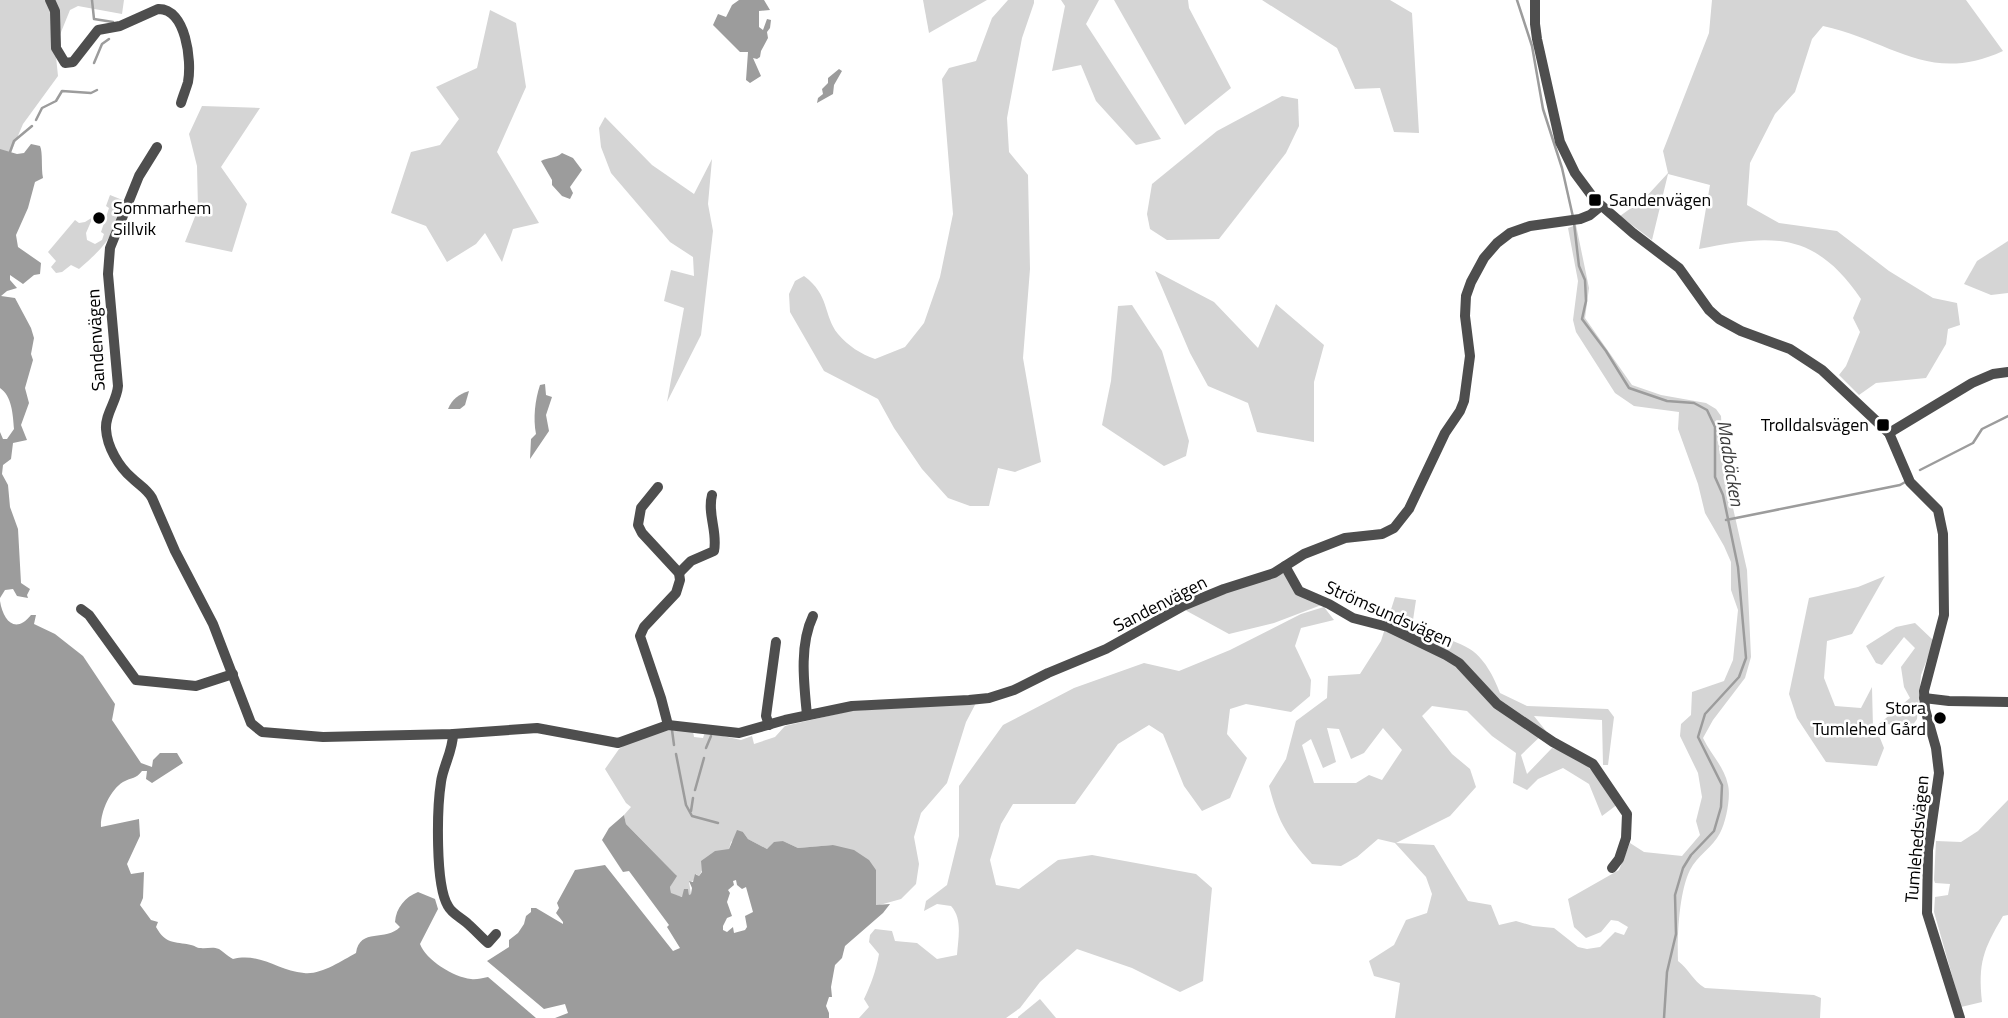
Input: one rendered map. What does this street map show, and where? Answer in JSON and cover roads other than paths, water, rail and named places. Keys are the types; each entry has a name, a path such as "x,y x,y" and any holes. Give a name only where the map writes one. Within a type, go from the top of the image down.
{"street":[{"path":"50,0 55,11 56,48 65,63 73,62 98,30 120,26 158,9 173,14 182,28 188,59 188,83 181,103"},
{"name":"Tumlehedsvägen","path":"1535,0 1537,39 1560,142 1575,173 1601,206 1679,268 1718,319 1741,331 1790,349 1822,370 1889,433 1910,482 1934,504 1941,520 1944,615 1926,680 1924,698 1939,773 1928,850 1927,913 1960,1018"},
{"name":"Sandenvägen","path":"157,147 139,176 110,248 108,274 118,386 107,418 108,442 123,469 148,491 152,498 175,551 213,624 251,723 262,732 334,737 453,734 537,728 618,743 668,725 739,733 852,706 969,700 998,695 1106,649 1185,606 1224,589 1274,573 1304,554 1339,540 1382,534 1400,523 1414,501 1436,451 1464,401 1471,356 1465,308 1471,282 1483,261 1497,243 1510,233 1530,226 1590,215 1601,206"},
{"path":"1889,433 1972,383 1993,374 2008,372"},
{"path":"658,487 641,508 638,525 642,533 679,573 679,589 644,627 640,636 662,698 668,725"},
{"path":"679,573 691,561 714,551 714,528 709,507 712,495"},
{"name":"Strömsundsvägen","path":"1285,566 1299,592 1329,604 1353,618 1388,627 1446,654 1459,663 1497,704 1553,742 1593,764 1627,814 1626,838 1619,859 1612,868"},
{"path":"81,609 89,615 136,680 196,686 233,674"},
{"path":"807,715 805,640 813,616"},
{"path":"769,725 766,716 776,642"},
{"path":"1924,698 2008,702"},
{"path":"453,734 441,780 438,831 442,892 452,912 467,922 488,943 496,934"}],"waterway":[{"path":"92,0 94,19 113,22"},
{"name":"Madbäcken","path":"1517,0 1532,46 1543,109 1562,168 1573,217"},
{"path":"94,63 102,44 109,39"},
{"path":"36,120 42,108 56,101 62,91 91,93 97,90"},
{"path":"10,152 14,141 32,126"},
{"name":"Madbäcken","path":"1574,223 1579,266 1585,280 1586,301 1582,319 1629,388 1667,401 1694,403 1707,410 1715,427 1715,477 1723,495 1738,567 1746,658 1739,677 1705,714 1698,737 1722,785 1721,807 1714,831 1691,855 1683,868 1675,895 1676,934 1667,972 1664,1018"},
{"path":"1920,470 1973,443 1982,429 2008,416"},
{"path":"1726,520 1900,485 1907,481"},
{"path":"672,730 674,745"},
{"path":"706,748 711,736"},
{"path":"676,754 686,805 692,816 718,823"},
{"path":"695,790 704,758"},
{"path":"691,811 693,798"}],"place":[{"name":"Sandenvägen","path":"1595,200"},
{"name":"Sommarhem Sillvik","path":"99,218"},
{"name":"Trolldalsvägen","path":"1883,425"},
{"name":"Stora Tumlehed Gård","path":"1940,718"}]}
